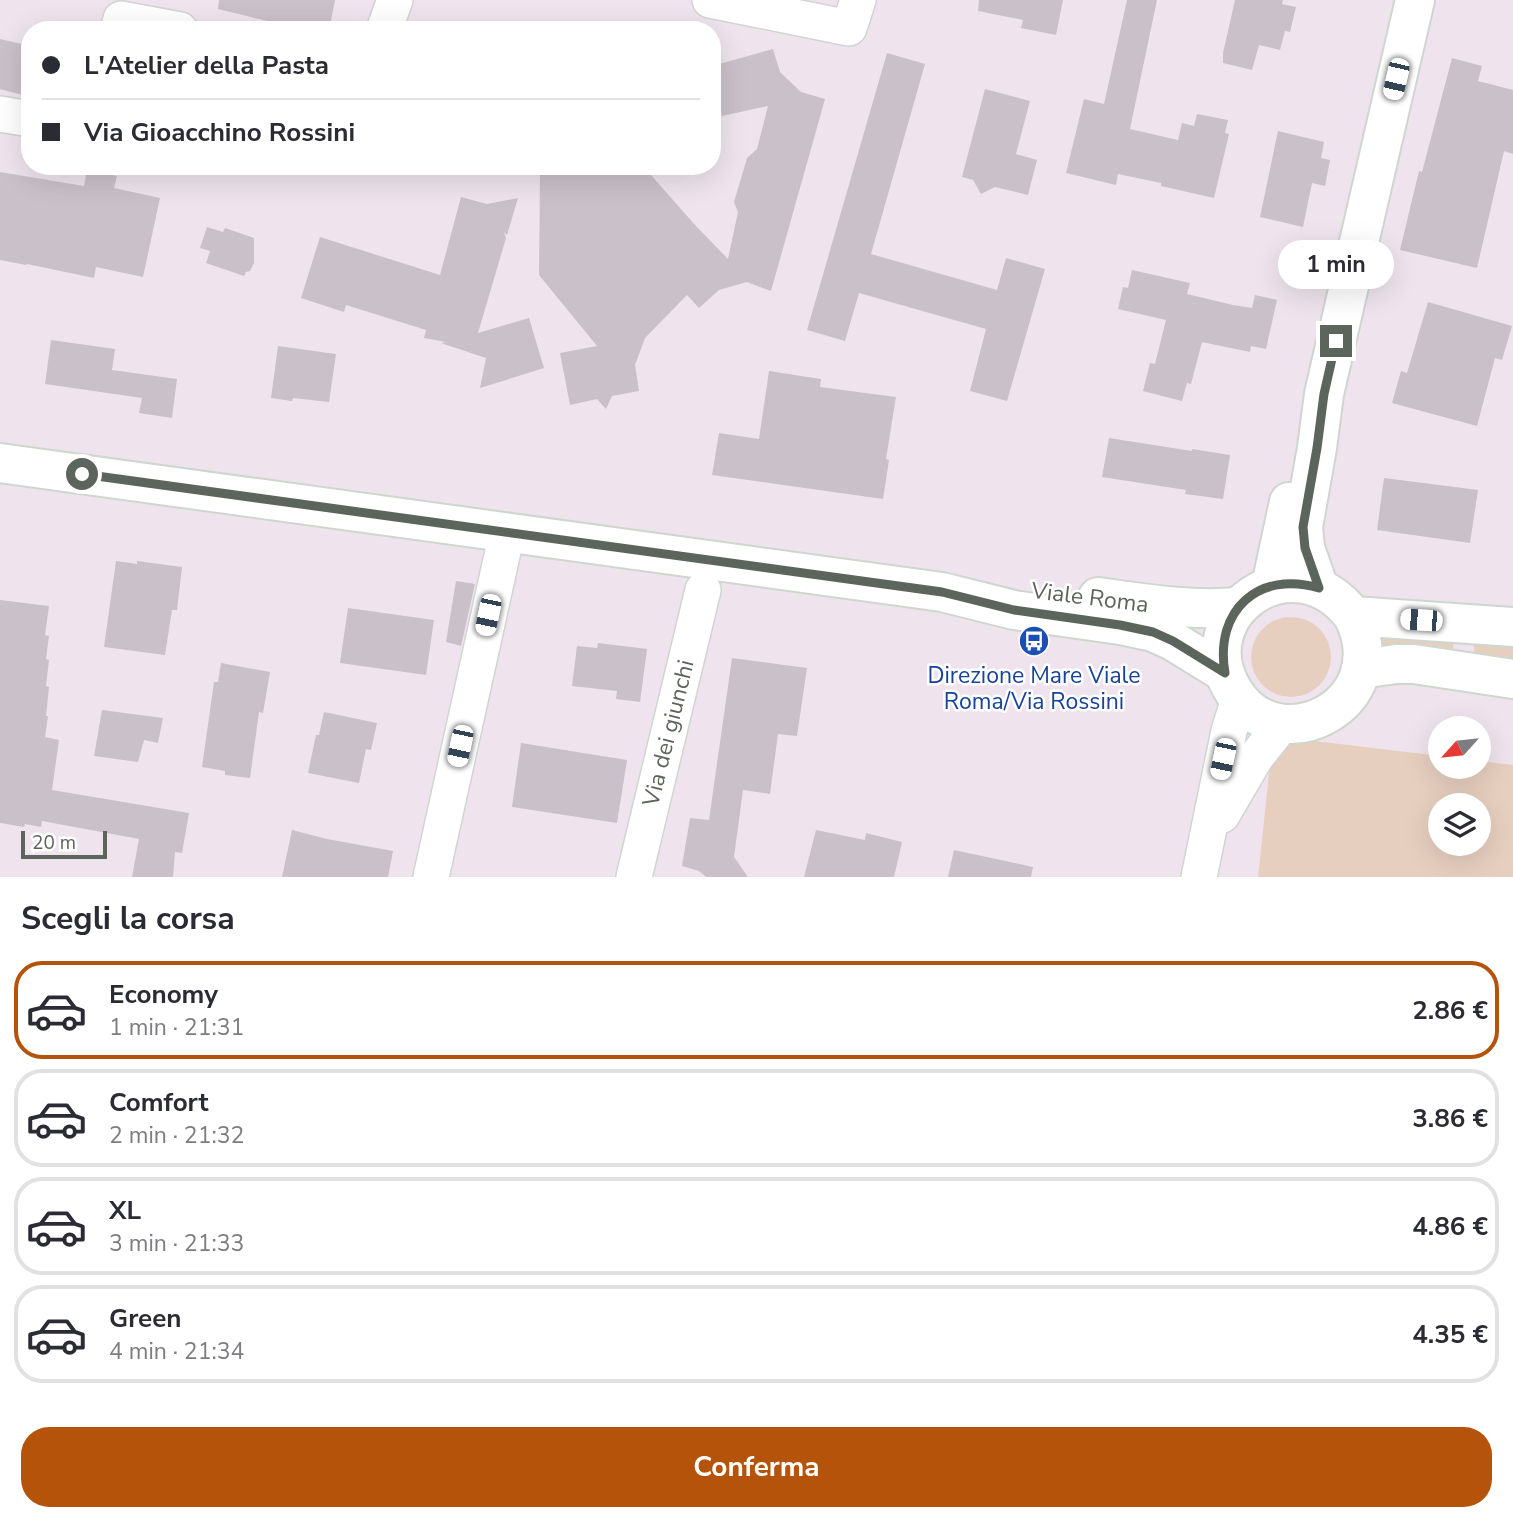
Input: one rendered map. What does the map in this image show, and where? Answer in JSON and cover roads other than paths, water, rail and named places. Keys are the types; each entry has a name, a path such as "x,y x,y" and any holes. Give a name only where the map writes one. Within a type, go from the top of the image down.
{"main road":[{"path":"1319,588 1305,548 1303,527 1324,394 1415,0"},
{"path":"1271,586 1301,445 1310,419 1324,394"},
{"name":"Viale Roma","path":"0,463 942,592 1014,610 1120,625 1153,632 1173,641 1232,686 1254,713 1283,723 1306,723 1317,719 1337,708 1352,691 1363,659 1361,637 1353,616"},
{"path":"1232,686 1222,650 1232,617 1253,594 1271,586 1300,583 1319,588 1338,600 1353,616 1513,627"},
{"name":"Viale Roma","path":"942,592 1010,586 1178,608 1239,607"},
{"path":"1361,669 1413,664 1513,678"}],"street":[{"path":"387,21 395,0"},
{"path":"710,0 849,28 858,0"},
{"path":"0,114 21,118"},
{"path":"431,877 507,533"},
{"name":"Via dei giunchi","path":"634,877 703,590"},
{"path":"1202,863 1229,730 1232,686"},
{"path":"1202,863 1227,803 1250,765 1283,723"}],"place":[{"name":"Direzione Mare Viale Roma/Via Rossini","path":"1034,641"}]}
